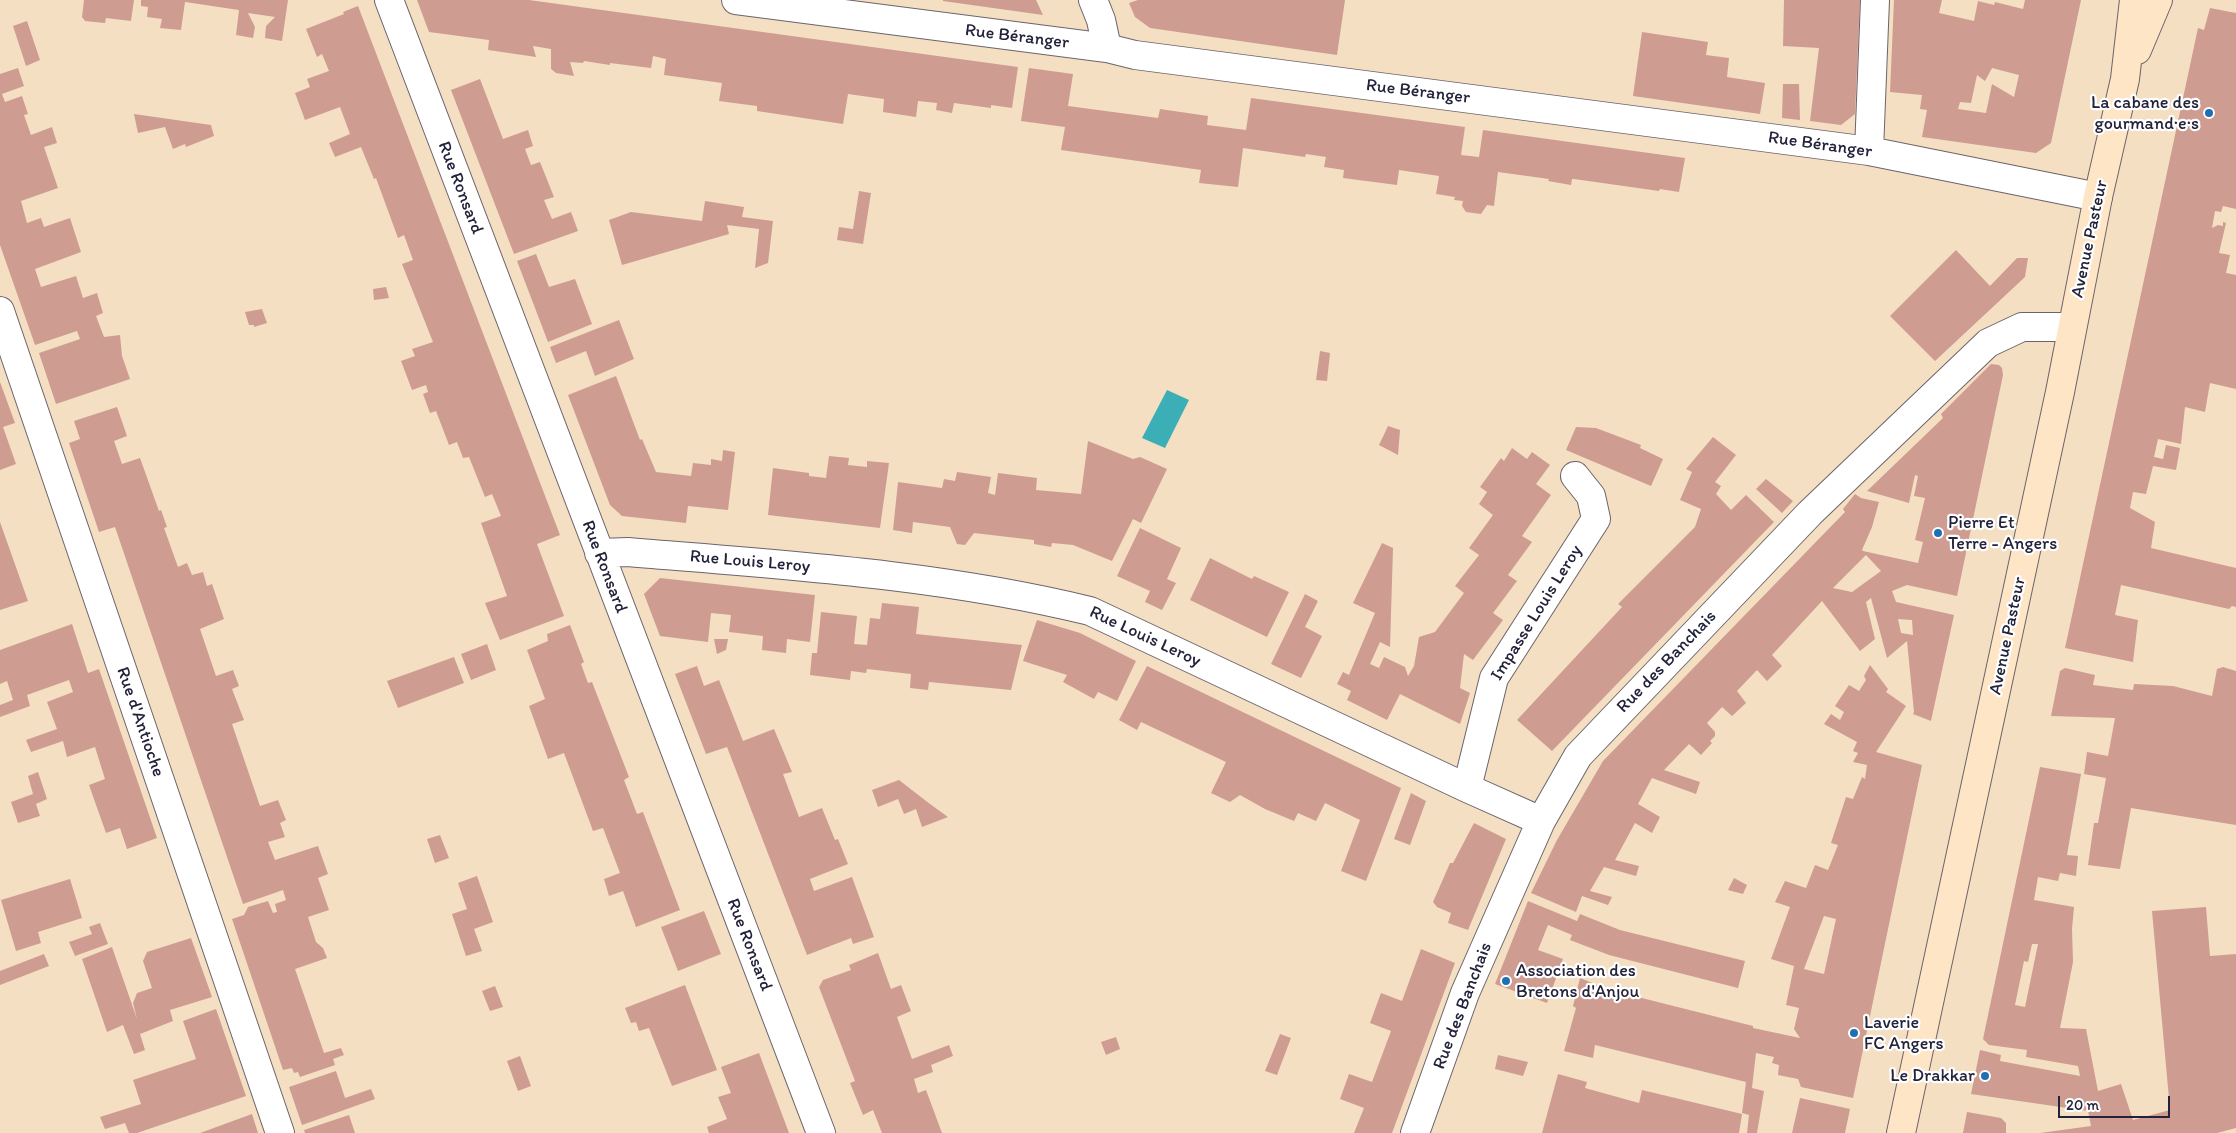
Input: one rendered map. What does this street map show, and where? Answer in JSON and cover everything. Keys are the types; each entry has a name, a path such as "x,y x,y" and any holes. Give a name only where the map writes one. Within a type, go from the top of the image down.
{"main road":[{"name":"Avenue Pasteur","path":"1901,1133 2060,392 2098,198 2125,79 2134,0"},
{"name":"Avenue Pasteur","path":"2125,79 2158,0"}],"street":[{"name":"Rue Ronsard","path":"389,0 821,1133"},
{"name":"Rue Béranger","path":"736,0 1107,48 1135,55 1869,150 2098,198"},
{"path":"1093,0 1101,20 1107,48"},
{"path":"1869,150 1875,0"},
{"name":"Rue d'Antioche","path":"0,311 280,1133"},
{"name":"Rue des Banchais","path":"1415,1133 1465,993 1541,820 1578,756 1810,513 1988,343 2022,326 2072,327"},
{"name":"Impasse Louis Leroy","path":"1467,788 1494,678 1596,519 1591,496 1574,476"},
{"name":"Rue Louis Leroy","path":"599,553 628,552 853,571 1033,597 1090,611 1467,788 1541,820"}],"water":[{"path":"1167,390 1189,400 1165,448 1142,438"}],"building":[{"path":"84,0 134,0 131,21 106,18 105,23 85,21 82,17"},
{"path":"141,0 288,0 282,41 265,38 266,26 275,17 248,13 255,27 253,38 236,35 239,10 185,2 181,30 160,28 162,19 147,17 148,7 141,6"},
{"path":"417,0 529,0 1018,67 1012,108 991,105 991,108 954,103 952,113 936,110 937,103 918,101 916,117 883,112 884,99 848,94 843,124 757,111 757,106 719,101 722,83 664,75 666,59 653,56 651,68 584,61 583,63 570,62 574,76 556,73 551,69 551,49 533,46 536,57 488,50 489,40 429,32"},
{"path":"1036,0 1043,15 943,1"},
{"path":"1138,0 1345,0 1337,55 1150,28 1135,17 1129,3"},
{"path":"1784,0 1860,0 1855,114 1841,125 1810,121 1819,48 1783,46"},
{"path":"1894,0 1942,0 1939,13 1974,21 1978,1 1994,5 1995,2 2023,9 2025,0 2081,0 2051,143 2036,153 1922,137 1927,110 1920,109 1922,95 1890,92","holes":["1992,68 2019,75 2014,97 1992,84 1986,113 1958,109 1960,102 1971,103 1977,75 1985,81"]},
{"path":"358,6 560,535 537,544 564,616 500,640 485,603 507,596 481,523 501,516 492,494 485,497 469,457 463,458 457,442 449,445 436,411 430,413 423,394 428,392 426,385 412,390 401,361 415,356 412,349 433,342 402,264 413,260 404,235 398,238 376,178 374,179 361,147 335,157 329,143 350,134 340,107 305,120 295,93 310,87 307,79 329,71 322,54 317,57 306,29 344,14 343,12"},
{"path":"2210,8 2236,13 2236,209 2223,206 2221,212 2215,211 2212,228 2218,225 2223,226 2223,222 2226,223 2219,253 2230,255 2226,273 2236,275 2236,389 2210,383 2205,412 2185,407 2181,444 2158,439 2154,457 2163,459 2166,445 2180,448 2176,470 2153,466 2146,494 2133,492 2130,508 2155,522 2151,548 2236,568 2236,607 2232,606 2229,609 2121,585 2115,615 2138,620 2133,662 2065,648 2198,28 2204,30"},
{"path":"27,21 40,60 26,66 13,26"},
{"path":"1642,32 1708,42 1706,55 1729,58 1727,77 1765,83 1760,114 1633,96"},
{"path":"18,68 24,86 2,94 5,102 22,96 28,114 24,115 31,135 52,127 57,143 44,147 58,188 21,201 27,223 41,218 44,227 70,218 81,252 35,269 41,287 76,276 83,298 97,293 103,313 96,316 104,337 120,335 122,356 130,379 56,404 39,353 80,339 77,331 35,345 0,245 0,74"},
{"path":"1029,68 1073,74 1068,106 1158,118 1160,109 1208,116 1207,125 1246,130 1251,98 1465,127 1461,155 1479,157 1483,130 1685,158 1679,192 1574,179 1572,179 1571,185 1548,181 1549,179 1498,172 1494,206 1487,205 1481,214 1466,212 1462,206 1463,201 1454,200 1455,197 1436,194 1439,176 1399,170 1397,185 1343,178 1344,170 1324,167 1326,157 1306,154 1305,157 1243,148 1238,187 1199,183 1201,170 1061,150 1065,127 1021,121"},
{"path":"480,79 503,139 528,130 533,146 525,149 531,165 540,162 554,197 544,200 552,219 571,212 578,231 514,254 451,90"},
{"path":"1783,84 1799,84 1800,120 1782,118"},
{"path":"134,114 211,125 214,136 186,147 185,144 173,149 165,127 138,133"},
{"path":"859,191 871,193 863,244 837,240 839,227 853,229"},
{"path":"705,201 744,207 742,217 773,221 768,263 755,268 759,229 727,225 729,234 622,265 609,220 631,212 702,221"},
{"path":"1956,250 1990,286 2017,258 2028,258 2025,277 1935,361 1890,316"},
{"path":"536,254 549,287 575,279 592,324 548,342 517,261"},
{"path":"386,287 389,298 374,300 373,289"},
{"path":"262,309 267,323 254,327 254,325 249,325 245,312"},
{"path":"619,320 634,359 595,376 586,351 556,363 550,347"},
{"path":"1320,351 1330,353 1327,381 1316,380"},
{"path":"1991,364 1999,365 2002,368 2003,375 1957,596 1907,585 1892,591 1896,602 1954,615 1931,721 1913,714 1907,641 1887,658 1871,598 1866,602 1875,639 1860,651 1822,601 1772,655 1782,666 1767,681 1757,670 1737,691 1746,703 1732,716 1722,707 1707,723 1715,732 1715,736 1710,741 1712,743 1701,755 1689,744 1664,770 1700,782 1696,794 1652,778 1638,804 1660,817 1652,833 1635,823 1615,860 1639,866 1636,876 1604,867 1590,891 1612,897 1608,905 1582,896 1576,912 1531,893 1557,840 1603,761 1845,512 1843,509 1855,494 1861,498 1879,502 1872,527 1862,550 1918,563 1923,542 1915,540 1925,498 1914,496 1918,476 1915,475 1909,503 1867,491 1943,418 1941,414","holes":["1866,555 1881,571 1852,592 1833,588","1898,619 1912,620 1913,635 1901,633"]},
{"path":"616,376 640,440 642,439 656,472 691,476 693,463 711,465 711,459 722,461 723,450 735,452 728,510 688,506 686,523 622,516 610,505 568,395"},
{"path":"0,382 15,423 3,427 16,464 0,470"},
{"path":"117,407 127,436 114,441 122,464 140,458 159,511 161,510 167,527 164,528 178,567 187,563 192,575 203,572 207,586 212,584 224,619 200,629 216,676 233,670 239,686 232,689 244,720 232,724 260,806 278,800 286,820 280,823 285,837 268,842 275,860 318,846 328,874 318,878 329,910 308,917 316,942 323,948 327,958 295,969 324,1053 341,1048 344,1055 333,1059 335,1065 300,1077 298,1072 294,1073 292,1068 283,1070 232,919 244,915 248,907 268,901 273,913 277,912 275,904 286,900 283,890 243,904 115,527 99,532 69,443 80,439 74,421"},
{"path":"1388,426 1400,430 1398,455 1379,445"},
{"path":"1576,427 1596,428 1641,445 1640,448 1663,459 1651,486 1566,450"},
{"path":"1713,437 1736,455 1715,482 1721,486 1716,494 1731,510 1746,495 1774,522 1552,751 1517,720 1622,607 1618,604 1695,527 1701,509 1680,500 1692,472 1686,469"},
{"path":"1088,441 1133,459 1140,457 1167,469 1141,523 1133,519 1112,561 1073,545 1052,543 1051,547 1034,544 1034,540 974,533 965,545 957,544 950,527 913,522 912,533 893,530 898,482 942,488 944,479 955,481 957,472 991,477 988,493 995,495 998,473 1037,478 1036,490 1081,494"},
{"path":"1512,448 1527,459 1532,452 1550,465 1536,484 1551,495 1522,536 1532,542 1508,575 1517,581 1493,613 1503,620 1473,660 1464,654 1460,688 1470,693 1460,724 1400,694 1387,720 1347,700 1351,691 1337,684 1343,672 1349,675 1375,613 1353,603 1382,543 1393,548 1390,647 1380,642 1370,664 1379,668 1384,657 1405,667 1408,676 1414,666 1419,637 1435,632 1464,593 1455,586 1479,555 1469,548 1493,515 1479,504 1487,492 1480,487 1501,458 1504,461"},
{"path":"829,456 849,458 848,465 867,467 867,461 889,463 880,528 768,515 773,468 809,473 809,476 826,478"},
{"path":"1766,479 1793,501 1782,513 1756,489"},
{"path":"0,522 28,601 0,610"},
{"path":"1140,528 1181,548 1167,579 1176,583 1162,610 1145,602 1150,591 1117,576"},
{"path":"1210,558 1252,579 1254,576 1289,592 1267,637 1190,600"},
{"path":"660,578 815,595 810,642 787,639 786,653 762,650 763,636 729,632 731,615 711,613 708,642 660,636 644,594"},
{"path":"1305,594 1318,601 1305,627 1322,636 1301,678 1271,664"},
{"path":"882,603 919,607 916,634 1022,645 1011,690 929,682 928,690 910,688 911,674 867,669 866,673 851,671 850,680 810,675 812,653 817,653 821,612 857,616 854,644 867,645 870,618 880,619"},
{"path":"1037,620 1080,633 1136,661 1117,701 1098,692 1094,699 1063,682 1067,675 1023,661"},
{"path":"72,624 88,673 99,669 157,838 127,849 120,828 106,833 89,785 105,779 95,747 67,757 63,741 31,752 26,740 57,729 47,702 73,692 69,680 27,695 30,706 0,717 0,705 13,700 7,681 0,684 0,650"},
{"path":"570,625 584,662 581,664 588,683 592,682 629,777 624,780 637,814 643,812 680,910 636,927 623,891 609,896 604,879 620,873 603,828 593,831 564,753 548,759 529,706 545,699 527,650 548,641 547,634"},
{"path":"714,639 728,639 726,650 717,654"},
{"path":"487,644 496,670 471,680 461,654"},
{"path":"454,657 464,683 398,708 387,681"},
{"path":"1870,665 1888,689 1886,692 1906,706 1876,752 1922,765 1853,1098 1801,1087 1798,1079 1778,1075 1779,1065 1772,1063 1774,1057 1756,1053 1752,1088 1764,1091 1757,1133 1747,1133 1749,1115 1742,1113 1746,1082 1595,1045 1593,1058 1564,1051 1576,1008 1573,1006 1580,978 1610,990 1753,1026 1753,1028 1800,1038 1794,1029 1799,1008 1786,1005 1794,966 1771,959 1790,907 1775,902 1785,881 1806,888 1815,865 1828,870 1838,845 1831,843 1846,797 1853,799 1862,777 1865,779 1867,765 1853,762 1858,753 1853,751 1857,742 1824,724 1831,714 1840,720 1844,712 1835,706 1849,685 1859,691 1866,680 1864,676","holes":["1824,916 1836,919 1824,974 1804,969"]},
{"path":"697,666 704,686 719,680 743,741 774,729 792,772 783,774 799,817 822,808 835,840 838,839 848,864 810,879 814,891 852,877 874,937 853,944 851,938 807,955 727,747 706,754 675,674"},
{"path":"1147,666 1401,788 1366,881 1341,871 1360,820 1325,803 1316,821 1298,813 1294,821 1265,809 1240,795 1230,802 1211,793 1226,762 1141,722 1137,730 1119,720"},
{"path":"2223,667 2236,671 2236,825 2131,808 2120,869 2088,865 2094,823 2098,823 2106,778 2084,774 2087,752 2108,756 2115,718 2051,716 2060,671 2065,668 2095,675 2093,685 2133,690 2134,684 2173,686 2212,696 2217,669"},
{"path":"2040,767 2081,774 2067,855 2078,856 2076,876 2060,873 2058,881 2038,877 2034,900 2074,907 2072,929 2073,962 2060,1028 2086,1029 2098,1091 2121,1084 2133,1120 2170,1110 2152,911 2206,907 2210,956 2236,954 2236,1128 2217,1133 2040,1133 2091,1126 2088,1111 1971,1094 1980,1050 2001,1055 2000,1061 2080,1076 2078,1066 2026,1057 2027,1050 1989,1045 1983,1039","holes":["2032,944 2038,944 2025,1007 2015,1005 2024,961 2028,962"]},
{"path":"38,772 47,799 36,804 40,816 18,823 11,802 33,794 28,776"},
{"path":"899,780 948,817 922,827 916,809 904,814 898,799 878,807 872,790"},
{"path":"1411,793 1426,801 1410,845 1394,839"},
{"path":"1474,823 1506,839 1468,930 1448,923 1451,913 1437,907 1433,902 1450,863 1453,863"},
{"path":"440,835 449,858 435,863 427,839"},
{"path":"477,876 493,922 474,929 482,951 466,956 452,914 467,909 458,883"},
{"path":"1734,878 1747,885 1743,894 1728,890"},
{"path":"70,879 82,918 38,932 41,943 16,951 1,900"},
{"path":"1528,901 1577,921 1580,914 1620,930 1745,961 1738,988 1609,955 1570,940 1572,935 1548,925 1538,950 1563,959 1547,1003 1495,984"},
{"path":"704,911 721,954 678,971 661,927"},
{"path":"100,923 108,944 75,956 69,942 92,934 89,927"},
{"path":"191,938 212,997 170,1010 173,1021 140,1034 145,1050 134,1054 123,1025 107,1032 82,959 112,947 137,1019 133,1003 137,993 152,988 143,961 147,952"},
{"path":"1421,949 1455,963 1392,1133 1354,1133 1364,1108 1340,1099 1349,1074 1372,1082 1391,1031 1370,1023 1381,993 1402,1001"},
{"path":"878,953 891,989 901,985 911,1011 897,1017 912,1059 949,1045 953,1056 931,1065 933,1072 914,1079 918,1093 926,1090 942,1133 882,1133 873,1110 863,1115 850,1083 855,1081 819,987 823,980 851,970 849,965"},
{"path":"44,954 49,966 0,985 0,971"},
{"path":"685,985 717,1070 672,1086 649,1028 639,1031 636,1022 631,1023 625,1008"},
{"path":"495,986 503,1007 490,1011 482,991"},
{"path":"216,1009 246,1096 137,1133 129,1133 125,1123 105,1129 100,1117 141,1104 133,1080 196,1059 183,1021"},
{"path":"1280,1034 1291,1038 1277,1075 1265,1071"},
{"path":"1116,1037 1120,1049 1106,1055 1101,1042"},
{"path":"759,1053 789,1133 709,1133 707,1127 727,1119 718,1097 731,1093 721,1067"},
{"path":"1498,1055 1528,1062 1523,1076 1495,1069"},
{"path":"520,1056 531,1086 518,1091 507,1061"},
{"path":"336,1071 345,1098 371,1089 375,1099 302,1125 289,1087"},
{"path":"1558,1074 1587,1082 1585,1088 1639,1103 1642,1090 1742,1114 1739,1133 1542,1133"},
{"path":"1800,1098 1850,1109 1845,1133 1792,1133"},
{"path":"1967,1112 2001,1118 2006,1123 2006,1133 1963,1133"},
{"path":"252,1114 258,1133 200,1133"},
{"path":"349,1115 355,1133 305,1133 304,1130"}],"place":[{"name":"La cabane des gourmand·e·s","path":"2209,113"},
{"name":"Pierre Et Terre - Angers","path":"1938,533"},
{"name":"Association des Bretons d'Anjou","path":"1506,981"},
{"name":"Laverie FC Angers","path":"1854,1033"},
{"name":"Le Drakkar","path":"1985,1076"}]}
